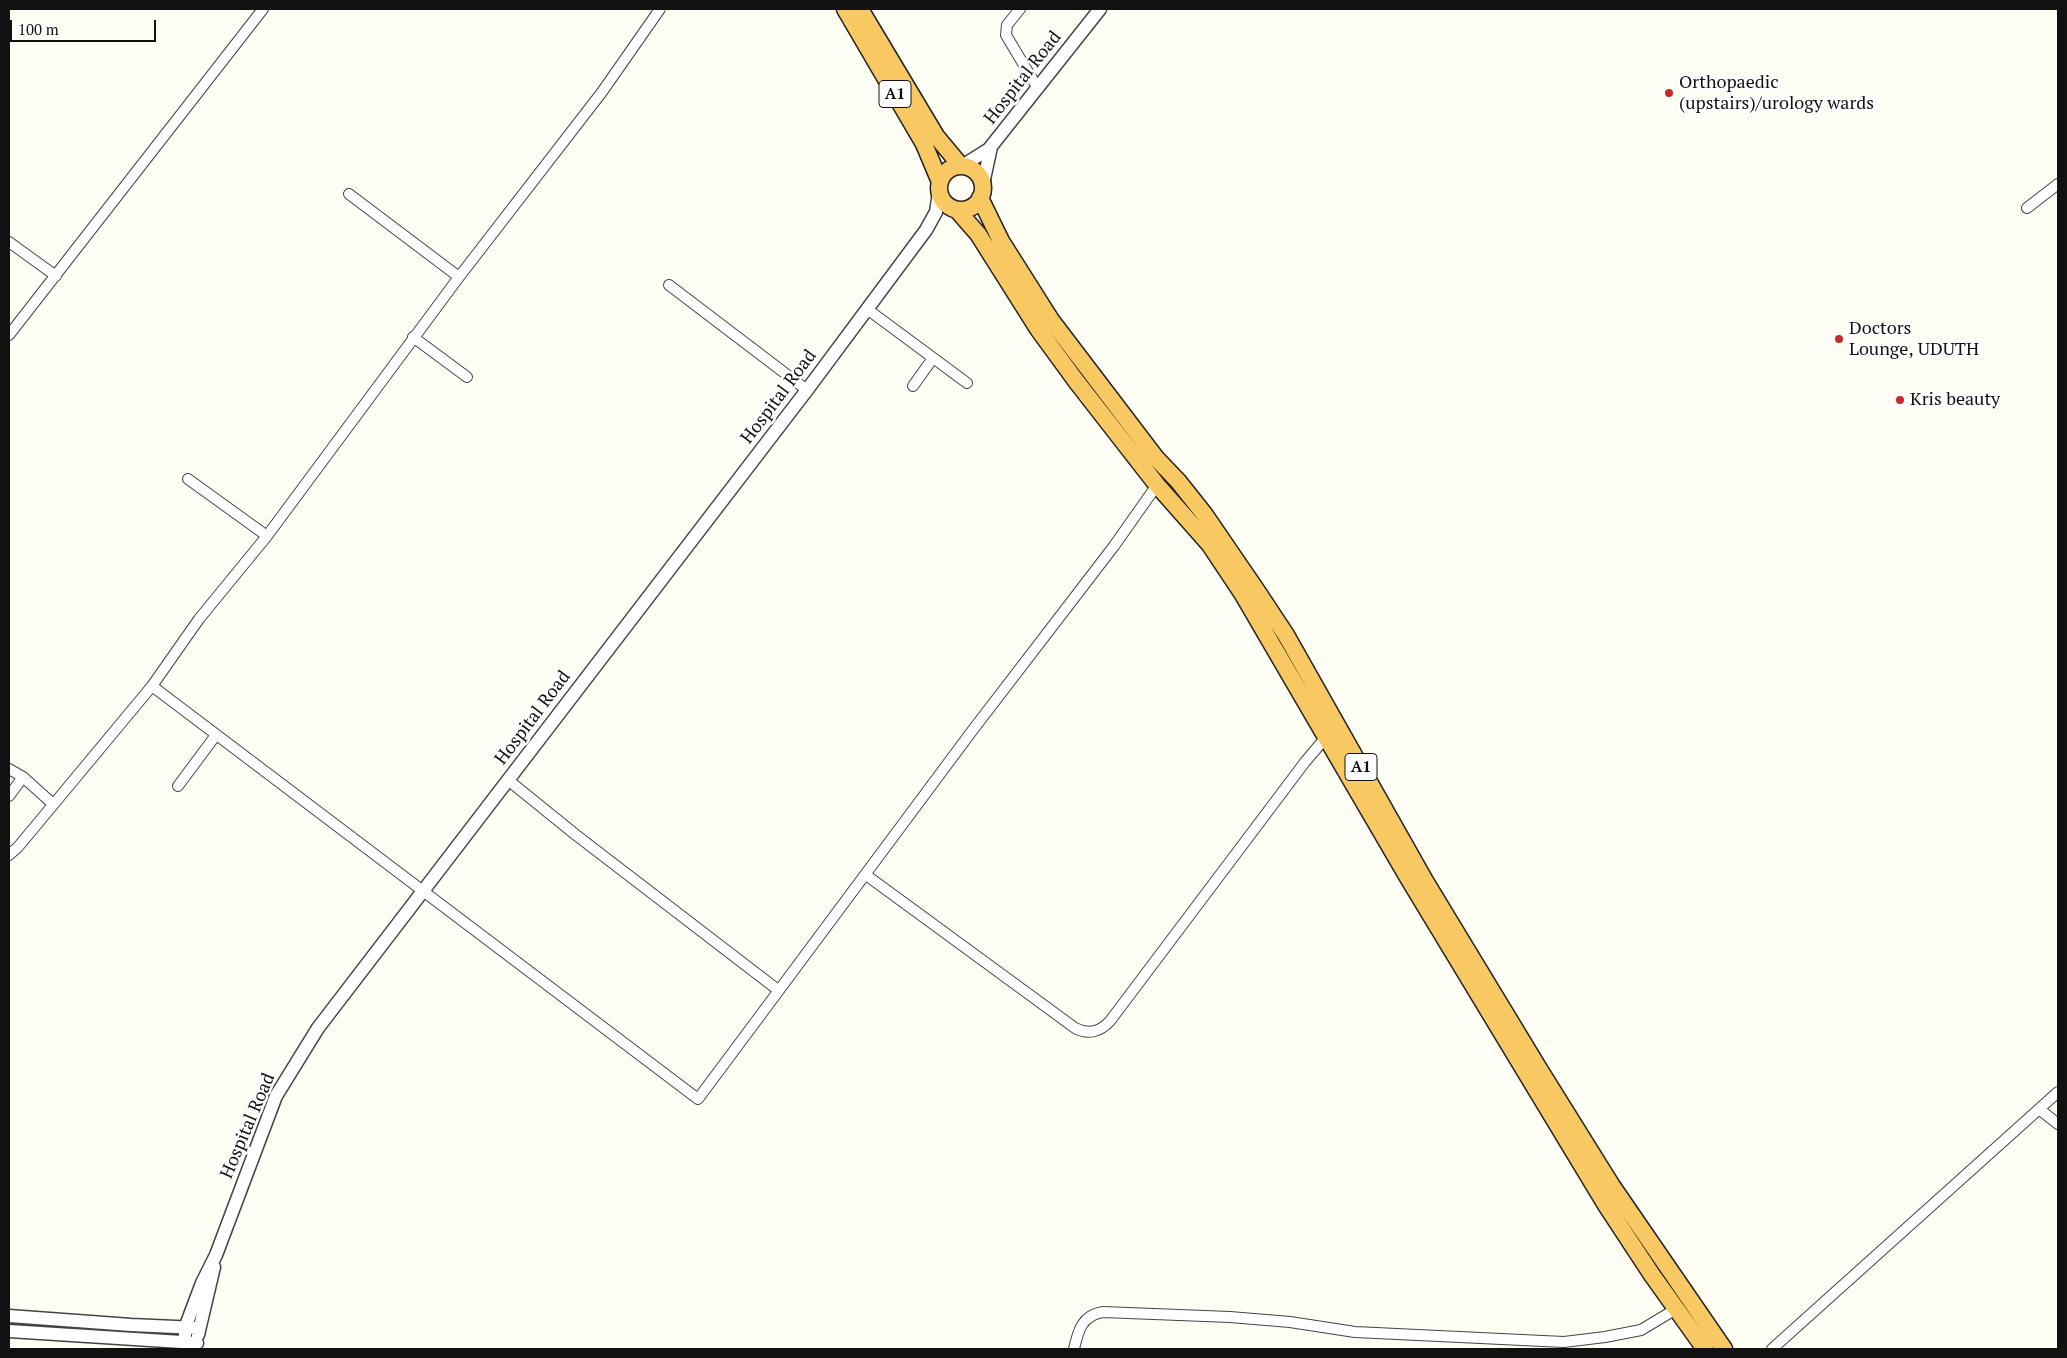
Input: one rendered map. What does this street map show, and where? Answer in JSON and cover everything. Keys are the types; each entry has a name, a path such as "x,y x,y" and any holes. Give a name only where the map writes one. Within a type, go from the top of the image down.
{"highway":[{"name":"A1","path":"845,9 924,144 939,187"},
{"name":"A1","path":"860,9 945,148 964,164"},
{"path":"964,164 974,170 982,191 972,207 957,210 944,202 939,187 949,169 964,164"},
{"name":"A1","path":"982,191 1001,241 1051,320 1156,458 1178,480 1205,515 1286,636 1425,881 1544,1077 1628,1211 1724,1349"},
{"name":"A1","path":"957,210 981,239 1038,329 1157,484 1215,553 1242,593 1328,736 1407,876 1606,1205 1706,1349"}],"street":[{"path":"9,335 263,9"},
{"path":"9,855 152,686 199,619 267,536 459,277 602,92 660,9"},
{"path":"1020,9 1007,25 1006,35 1038,87"},
{"name":"Hospital Road","path":"992,146 1100,9"},
{"path":"964,164 980,156 992,146"},
{"path":"982,191 992,146"},
{"path":"2027,208 2058,184"},
{"path":"926,230 938,207 939,187"},
{"path":"350,194 459,277"},
{"path":"926,230 942,216 957,210"},
{"name":"Hospital Road","path":"216,1255 276,1096 295,1062 318,1028 807,390 926,230"},
{"path":"9,242 56,276"},
{"path":"669,285 807,390"},
{"path":"867,309 967,383"},
{"path":"413,338 468,377"},
{"path":"913,386 934,358"},
{"path":"188,479 267,536"},
{"path":"152,686 698,1099 972,731 1114,546 1157,484"},
{"path":"178,786 216,735"},
{"path":"866,875 1075,1028 1086,1032 1098,1030 1110,1021 1305,762 1328,736"},
{"path":"9,769 24,778 53,804"},
{"path":"9,796 24,778"},
{"path":"508,780 576,835 778,990"},
{"path":"1772,1349 2058,1092"},
{"path":"2039,1109 2058,1124"},
{"path":"9,1331 197,1346 198,1328 211,1287 216,1255"},
{"path":"184,1346 185,1328 202,1282 216,1255"},
{"path":"1074,1349 1077,1334 1083,1323 1092,1315 1103,1312 1230,1317 1290,1322 1355,1332 1564,1342 1641,1330 1676,1308"},
{"path":"9,1316 198,1328"},
{"path":"130,1340 131,1325"}],"place":[{"name":"Orthopaedic (upstairs)/urology wards","path":"1669,93"},
{"name":"Doctors Lounge, UDUTH","path":"1839,339"},
{"name":"Kris beauty","path":"1900,400"}]}
